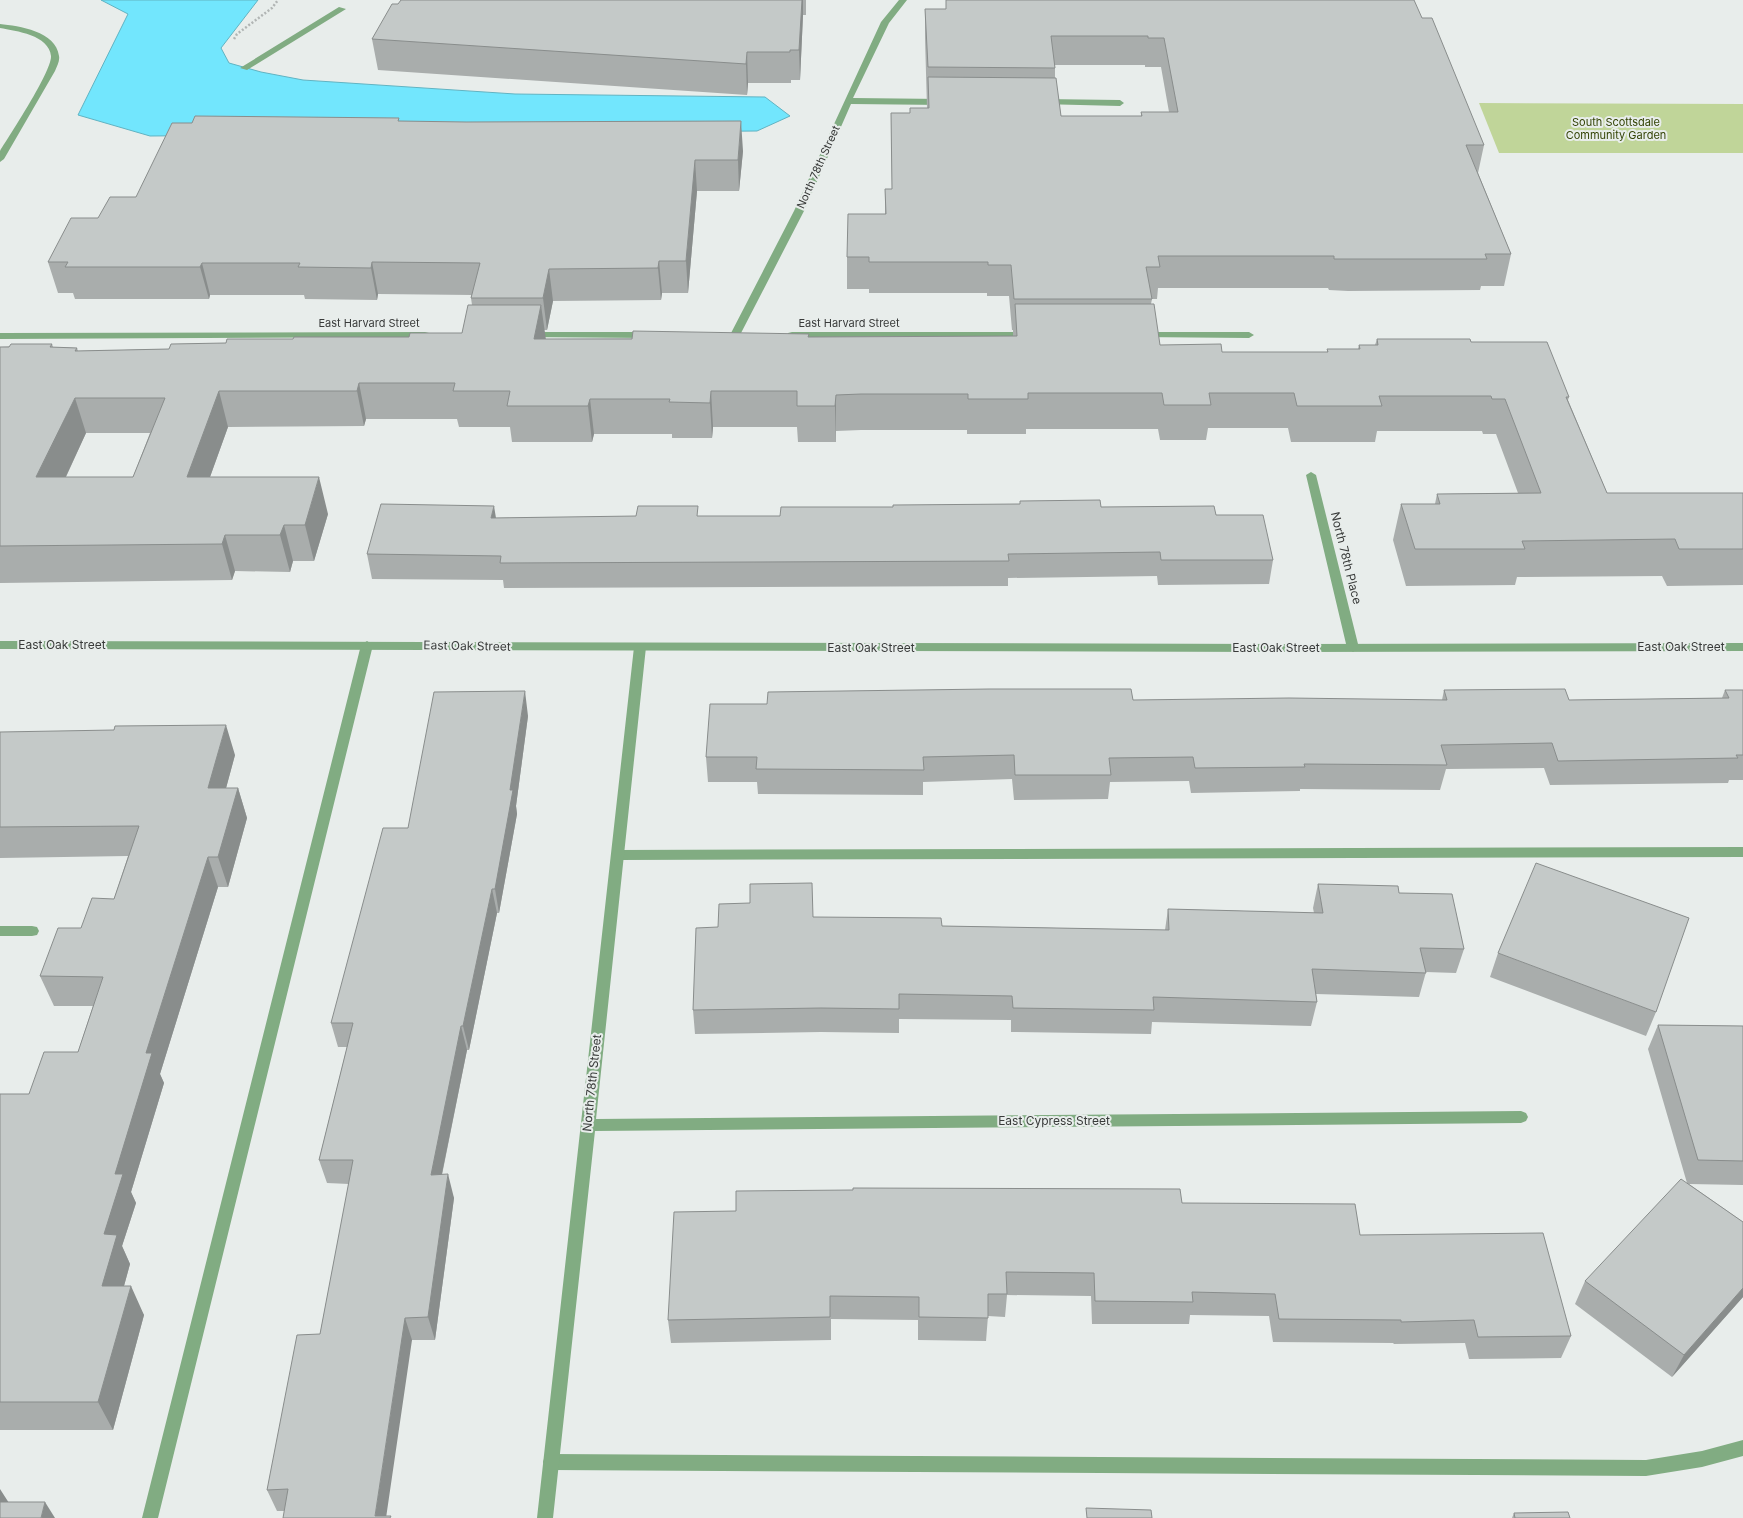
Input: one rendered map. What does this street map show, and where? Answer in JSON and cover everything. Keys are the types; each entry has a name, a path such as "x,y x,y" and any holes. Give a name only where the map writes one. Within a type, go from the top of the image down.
{"street":[{"name":"North 78th Street","path":"735,335 799,211 886,22 903,0"},
{"path":"244,68 342,9"},
{"path":"0,26 20,29 35,34 46,41 52,48 55,58 51,71 0,159"},
{"path":"848,101 952,102"},
{"path":"1031,102 1120,103"},
{"name":"East Harvard Street","path":"0,336 437,335"},
{"path":"517,335 656,335"},
{"name":"East Harvard Street","path":"785,335 1042,335"},
{"path":"1130,335 1249,335"},
{"name":"North 78th Place","path":"1311,475 1353,648"},
{"name":"East Oak Street","path":"0,645 1743,647"},
{"path":"150,1518 366,645"},
{"name":"North 78th Street","path":"544,1518 640,647"},
{"path":"618,855 1743,852"},
{"path":"0,931 32,931"},
{"name":"East Cypress Street","path":"588,1124 1520,1117"},
{"path":"551,1462 1646,1468 1702,1459 1743,1448"}],"green space":[{"name":"South Scottsdale Community Garden","path":"1479,103 1743,104 1743,153 1499,153"}],"water":[{"path":"101,0 258,0 221,48 229,63 261,72 303,80 515,94 765,97 790,116 757,131 150,136 78,115 128,14"}],"building":[{"path":"401,0 802,0 799,50 790,50 790,52 747,52 746,64 372,39 392,4 398,4"},
{"path":"946,0 1414,0 1422,18 1432,18 1484,145 1466,145 1511,254 1485,254 1487,259 1334,259 1334,256 1158,256 1160,267 1146,267 1152,299 1014,299 1011,265 988,265 988,262 869,262 869,257 847,257 848,214 886,214 885,189 892,189 891,113 910,113 910,108 929,108 928,77 1056,78 1061,116 1142,116 1141,112 1178,112 1164,38 1148,38 1148,36 1051,36 1055,68 928,67 925,9 946,9"},
{"path":"195,116 399,118 398,121 466,122 741,121 738,160 695,160 686,261 659,261 658,268 549,269 543,298 471,298 480,263 372,262 371,268 298,267 300,263 202,263 200,267 65,267 68,262 48,262 71,218 98,218 110,197 136,197 172,123 192,123"},
{"path":"1015,304 1154,304 1160,345 1221,344 1222,352 1328,352 1327,349 1360,349 1359,345 1378,345 1377,339 1470,339 1471,342 1547,342 1569,397 1566,397 1607,493 1743,493 1743,549 1679,549 1675,539 1522,541 1525,549 1415,549 1401,504 1440,504 1437,494 1541,493 1505,399 1492,399 1491,396 1379,396 1382,406 1297,406 1294,393 1209,393 1211,405 1164,405 1162,393 1028,393 1028,399 968,399 968,394 861,394 836,395 835,406 797,406 797,391 711,391 710,403 669,402 670,399 590,399 588,406 507,406 510,391 453,391 455,383 359,383 357,391 219,391 187,477 319,477 305,525 284,525 280,535 225,535 222,544 0,546 0,347 9,347 11,344 52,344 50,347 77,348 75,351 169,349 171,344 226,343 227,339 409,337 410,333 462,333 468,305 541,305 534,339 632,339 633,331 809,334 808,337 1017,336","holes":["75,398 165,398 133,477 36,477"]},
{"path":"1100,500 1101,507 1214,506 1216,515 1263,515 1273,560 1161,560 1160,552 1008,554 1009,561 500,563 501,556 367,554 381,504 494,506 491,518 636,516 638,506 698,506 697,516 780,516 781,507 893,507 893,505 1020,504 1020,501"},
{"path":"1131,689 1133,700 1289,698 1447,700 1444,690 1565,689 1569,700 1729,698 1725,690 1743,690 1743,755 1736,755 1738,758 1558,761 1552,743 1441,745 1447,765 1304,764 1305,767 1195,768 1193,757 1109,758 1111,775 1015,775 1014,755 923,757 924,770 756,769 757,757 706,757 710,704 767,704 768,692"},
{"path":"525,691 510,790 513,790 495,889 492,889 463,1026 461,1026 431,1175 448,1174 428,1317 405,1318 375,1516 391,1516 390,1518 283,1518 288,1489 267,1490 297,1335 320,1334 353,1160 319,1160 353,1023 331,1023 383,828 408,828 434,692"},
{"path":"226,725 208,788 238,788 218,857 208,857 146,1053 152,1053 115,1174 123,1174 104,1234 117,1235 102,1286 131,1286 98,1402 0,1402 0,1094 29,1094 44,1052 78,1052 103,977 40,976 58,928 81,928 92,898 114,899 139,826 0,827 0,732 114,730 115,726"},
{"path":"1536,863 1689,918 1656,1012 1498,953"},
{"path":"812,883 813,917 941,918 942,926 1169,930 1168,909 1323,913 1318,884 1398,886 1399,893 1452,894 1464,949 1420,948 1426,973 1312,969 1317,1002 1153,997 1154,1010 1013,1008 1012,996 899,994 899,1009 693,1010 696,928 718,927 719,904 750,903 750,884"},
{"path":"1658,1025 1743,1026 1743,1161 1698,1160"},
{"path":"1681,1179 1743,1222 1743,1288 1684,1355 1585,1281"},
{"path":"853,1188 1180,1189 1182,1203 1355,1204 1360,1235 1543,1233 1571,1336 1478,1337 1474,1320 1401,1322 1401,1320 1279,1319 1275,1294 1192,1292 1193,1302 1095,1301 1094,1273 1006,1272 1007,1294 988,1294 988,1318 919,1317 919,1297 830,1296 830,1317 668,1320 674,1212 736,1211 736,1191 853,1190"},
{"path":"0,1502 45,1502 41,1518 0,1518"},
{"path":"1086,1508 1151,1510 1152,1518 1087,1518"},
{"path":"1568,1512 1570,1518 1515,1518 1514,1513"}]}
